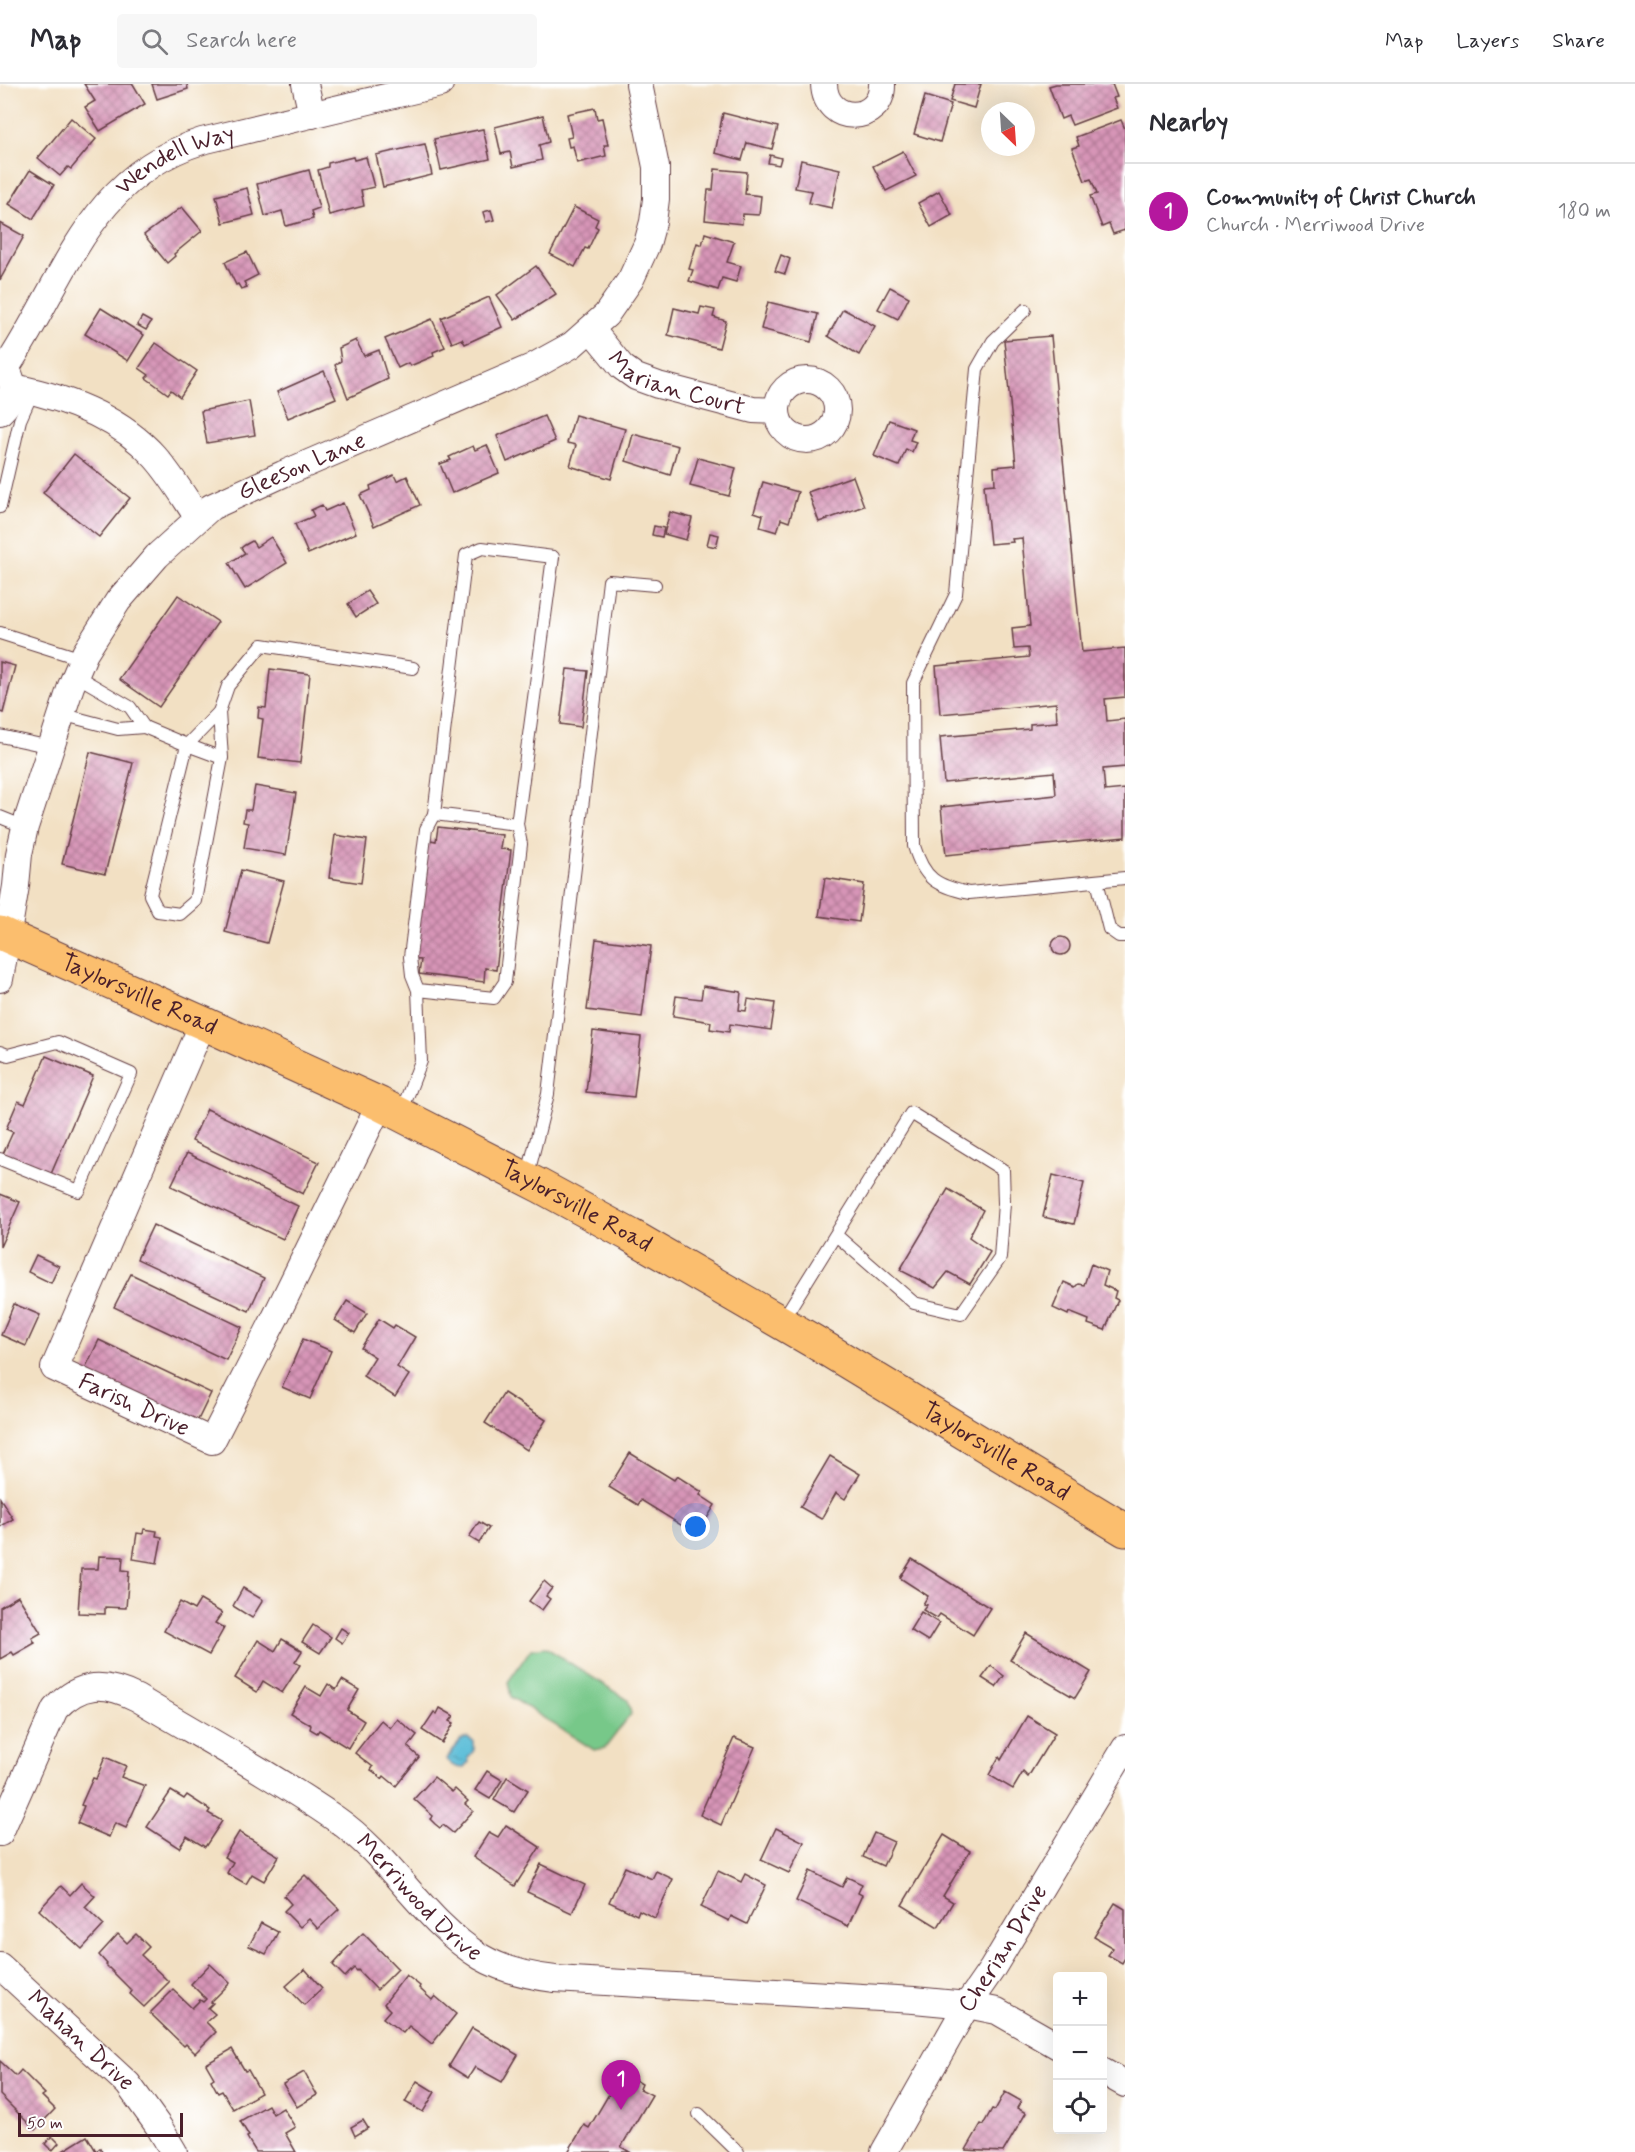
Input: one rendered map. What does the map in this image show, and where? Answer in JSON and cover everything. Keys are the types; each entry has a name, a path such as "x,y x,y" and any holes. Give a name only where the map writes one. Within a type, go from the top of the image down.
{"main road":[{"name":"Taylorsville Road","path":"3,935 390,1109 527,1179 781,1322 1125,1530"}],"street":[{"path":"305,84 312,115"},
{"name":"Wendell Way","path":"0,412 11,398 13,377 24,342 81,237 95,217 129,180 148,165 184,147 440,84"},
{"name":"Gleeson Lane","path":"0,978 3,935 16,886 19,854 61,714 79,667 118,601 146,567 211,507 532,367 572,345 591,330 606,315 632,279 647,244 653,222 656,167 639,84"},
{"path":"824,84 827,100 833,108 841,113 860,115 876,105 881,97 882,84"},
{"name":"Marian Court","path":"591,330 622,367 636,377 753,411 777,411"},
{"path":"13,377 43,393 92,412 135,438 170,474 198,518"},
{"name":"Farish Drive","path":"203,1023 54,1368 212,1442 276,1316 390,1109"},
{"name":"Merriwood Drive","path":"0,1833 55,1709 66,1697 78,1690 105,1686 137,1698 338,1820 365,1844 465,1945 483,1958 502,1967 538,1977 555,1979 967,2005 997,2011 1053,2043"},
{"name":"Cherian Drive","path":"884,2152 967,2005 992,1969 1125,1748"},
{"name":"Mahan Drive","path":"0,1966 128,2084 174,2152"},
{"path":"1107,2074 1125,2084"}],"lane":[{"path":"1025,310 993,341 977,369 956,594 913,683 914,846 920,867 933,879 947,888 969,892 1125,878"},
{"path":"0,507 20,420 13,377"},
{"path":"390,1109 421,1060 418,990 411,975 410,957 426,829 434,814 466,555 482,548 553,557 517,824 521,844 505,982 494,998 418,990"},
{"path":"527,1179 548,1094 609,581 655,585"},
{"path":"0,633 79,667 130,707 144,727"},
{"path":"219,712 187,745 150,895 158,911 180,914 195,901 222,758 219,712 228,686 262,645 413,668"},
{"path":"61,714 118,729 144,727 222,758"},
{"path":"0,736 51,747"},
{"path":"434,814 517,824"},
{"path":"0,817 26,827"},
{"path":"1097,881 1109,929 1119,936 1125,936"},
{"path":"0,1052 8,1055 58,1042 131,1074 80,1191 0,1159"},
{"path":"781,1322 911,1113 1003,1170 1005,1203 1000,1258 961,1314 914,1303 836,1235"},
{"path":"699,2114 738,2152"}],"green space":[{"path":"545,1647 628,1700 631,1714 605,1748 594,1750 511,1697 508,1682 531,1649"}],"water":[{"path":"467,1738 474,1742 474,1750 464,1768 459,1768 447,1759 461,1740"}],"building":[{"path":"84,84 133,84 145,104 100,131 85,107 95,101"},
{"path":"152,84 187,84 188,89 157,99"},
{"path":"955,84 981,84 974,108 950,101"},
{"path":"1112,84 1117,97 1113,98 1117,108 1072,125 1068,116 1061,119 1049,86"},
{"path":"925,96 951,104 940,142 914,134"},
{"path":"595,108 597,119 602,118 608,145 604,145 606,156 577,163 573,146 569,147 567,138 572,137 567,114"},
{"path":"723,113 778,127 772,149 747,143 742,160 715,153"},
{"path":"543,115 549,142 539,145 542,160 513,167 510,152 501,154 495,127"},
{"path":"71,118 96,139 71,169 68,167 60,176 38,158"},
{"path":"1121,120 1125,129 1125,230 1113,234 1109,224 1102,227 1090,196 1097,194 1091,179 1085,181 1072,148 1079,146 1076,137"},
{"path":"483,129 490,159 441,170 434,139"},
{"path":"425,144 432,175 383,187 376,155"},
{"path":"903,151 916,176 886,191 873,166"},
{"path":"770,155 781,158 779,165 768,163"},
{"path":"353,157 354,160 366,157 374,187 361,190 364,206 329,215 318,170 328,167 328,163"},
{"path":"801,160 840,169 832,208 809,203 812,191 795,188"},
{"path":"715,169 747,172 745,194 761,196 759,215 743,214 742,224 705,220 708,190 713,190"},
{"path":"30,170 54,185 33,219 9,204"},
{"path":"309,170 319,208 311,211 313,219 286,226 282,211 265,216 257,184"},
{"path":"247,188 254,215 223,223 216,196"},
{"path":"939,191 952,215 931,227 918,203"},
{"path":"182,207 202,231 174,254 175,256 167,263 144,235"},
{"path":"574,207 598,219 595,226 598,228 588,249 585,248 575,267 550,254"},
{"path":"491,210 494,220 486,222 483,212"},
{"path":"0,223 24,236 0,280"},
{"path":"705,233 734,242 727,262 741,266 736,282 722,278 718,290 689,281 693,270 689,269 697,243 702,245"},
{"path":"247,252 258,275 244,282 247,287 241,289 238,284 236,285 225,262"},
{"path":"781,255 790,259 785,274 775,271"},
{"path":"536,266 556,294 515,320 497,295"},
{"path":"890,287 909,297 898,319 878,309"},
{"path":"489,297 502,327 465,344 462,339 452,343 441,318"},
{"path":"768,302 818,314 811,342 761,329"},
{"path":"701,307 715,310 713,317 726,321 719,348 668,335 674,308 699,314"},
{"path":"101,308 144,335 128,361 85,334"},
{"path":"843,309 875,326 859,355 828,336"},
{"path":"142,317 151,322 146,330 137,325"},
{"path":"432,319 445,347 433,352 434,356 410,366 408,363 398,368 385,339"},
{"path":"1051,336 1082,652 1125,648 1125,697 1105,699 1107,721 1125,719 1125,767 1103,769 1105,791 1125,789 1125,837 946,855 941,807 1056,795 1054,772 944,783 940,737 1030,729 1030,724 1057,722 1056,703 940,714 936,666 1029,657 1028,648 1014,649 1012,628 1030,626 1022,538 1012,539 1013,542 990,544 984,485 995,484 994,467 1016,465 1004,340"},
{"path":"356,340 364,356 379,350 388,379 348,398 335,365 341,361 339,348"},
{"path":"156,343 197,371 180,397 171,390 168,394 146,378 149,375 139,368"},
{"path":"324,371 336,398 288,418 277,392"},
{"path":"249,401 255,435 207,443 201,411"},
{"path":"575,415 625,429 611,479 570,466 576,445 567,443"},
{"path":"544,416 555,441 507,462 497,436"},
{"path":"889,420 914,429 910,440 916,442 912,452 906,449 899,466 874,456"},
{"path":"633,434 678,446 670,475 626,461"},
{"path":"487,445 499,473 452,493 440,464 451,460 449,457 473,446 475,450"},
{"path":"74,454 130,498 99,537 43,493"},
{"path":"698,458 736,468 729,496 690,486"},
{"path":"394,475 397,481 407,476 420,505 374,526 360,495 371,490 370,486"},
{"path":"853,476 864,506 819,522 808,492"},
{"path":"763,482 798,492 789,522 781,519 777,532 760,527 763,515 754,512"},
{"path":"343,503 356,533 308,554 295,524 314,516 311,510 322,505 325,511"},
{"path":"670,512 692,518 686,540 664,534"},
{"path":"654,526 664,528 662,537 652,535"},
{"path":"710,533 719,535 716,547 707,545"},
{"path":"271,537 287,563 245,589 229,563 245,553 241,548 245,545 252,541 256,547"},
{"path":"367,591 376,604 356,617 348,604"},
{"path":"178,595 218,622 159,707 119,679"},
{"path":"0,662 15,666 3,713 0,712"},
{"path":"270,669 310,674 300,763 258,758 263,719 258,718 259,707 266,708"},
{"path":"567,669 588,671 581,727 560,724"},
{"path":"90,752 133,763 105,874 62,864"},
{"path":"255,786 296,793 286,855 244,848 248,823 243,822 245,810 251,810"},
{"path":"438,827 502,835 500,849 511,850 496,970 485,968 484,982 419,974 421,960 410,959 425,839 436,841"},
{"path":"335,835 367,840 361,883 329,878"},
{"path":"241,870 284,881 267,943 225,932"},
{"path":"825,878 864,884 859,922 819,916"},
{"path":"1061,937 1067,940 1070,946 1067,952 1061,955 1055,952 1052,946 1055,940"},
{"path":"596,939 651,946 642,1017 587,1010"},
{"path":"703,986 741,992 739,1010 746,1011 748,999 775,1003 771,1030 730,1024 729,1032 710,1029 711,1022 673,1016 676,996 701,999"},
{"path":"593,1031 641,1037 634,1097 586,1092"},
{"path":"46,1056 93,1076 51,1174 3,1154 13,1132 6,1129 18,1101 25,1104"},
{"path":"207,1109 319,1162 303,1194 192,1141"},
{"path":"187,1153 298,1206 283,1239 171,1186"},
{"path":"1053,1175 1084,1183 1074,1224 1043,1217"},
{"path":"948,1189 983,1210 969,1237 990,1252 970,1284 948,1272 935,1288 900,1270"},
{"path":"0,1194 20,1202 0,1247"},
{"path":"153,1225 264,1278 249,1311 137,1259"},
{"path":"36,1255 59,1266 51,1283 28,1272"},
{"path":"1091,1264 1107,1271 1103,1285 1116,1291 1114,1298 1118,1300 1105,1330 1088,1324 1089,1320 1069,1312 1068,1315 1053,1308 1064,1282 1075,1287 1078,1284 1084,1285"},
{"path":"131,1274 242,1327 226,1360 114,1307"},
{"path":"347,1301 367,1313 355,1333 335,1320"},
{"path":"14,1304 40,1315 26,1346 1,1335"},
{"path":"379,1319 415,1337 397,1367 409,1375 395,1397 363,1376 375,1357 361,1348"},
{"path":"303,1339 331,1351 310,1399 282,1387"},
{"path":"99,1340 211,1393 195,1426 83,1373"},
{"path":"504,1393 546,1420 527,1450 485,1423"},
{"path":"630,1453 674,1480 677,1476 702,1492 700,1495 715,1505 697,1535 641,1500 638,1505 609,1487"},
{"path":"830,1456 860,1474 845,1499 836,1493 821,1519 800,1507"},
{"path":"0,1498 13,1519 0,1527"},
{"path":"479,1522 489,1528 479,1543 469,1537"},
{"path":"144,1529 157,1531 156,1536 162,1537 157,1563 133,1559 137,1533 143,1534"},
{"path":"99,1556 123,1557 122,1570 129,1571 126,1608 105,1607 105,1614 78,1613 81,1569 98,1569"},
{"path":"912,1559 990,1608 973,1635 940,1614 937,1618 923,1610 927,1605 923,1604 928,1596 900,1578"},
{"path":"544,1581 552,1588 546,1596 550,1599 542,1610 529,1601"},
{"path":"243,1588 263,1600 252,1618 233,1606"},
{"path":"18,1596 41,1633 32,1638 35,1643 14,1655 12,1652 0,1659 0,1607"},
{"path":"200,1600 222,1613 215,1623 224,1628 209,1655 164,1631 180,1602 194,1610"},
{"path":"921,1612 939,1623 928,1641 910,1630"},
{"path":"313,1625 331,1637 320,1653 302,1642"},
{"path":"341,1628 349,1633 342,1643 335,1638"},
{"path":"1026,1633 1091,1672 1075,1698 1010,1660"},
{"path":"282,1639 302,1651 295,1662 300,1665 282,1693 263,1681 257,1692 235,1678 258,1640 275,1651"},
{"path":"991,1666 1004,1676 996,1687 982,1678"},
{"path":"342,1680 359,1690 347,1710 364,1721 348,1748 319,1730 317,1733 310,1729 311,1725 290,1713 306,1687 321,1696 328,1684 336,1690"},
{"path":"440,1708 454,1716 450,1721 454,1723 442,1743 422,1730 434,1712 437,1714"},
{"path":"1027,1716 1055,1733 1028,1777 1023,1772 1013,1789 989,1775 999,1757 1001,1760"},
{"path":"397,1719 417,1735 408,1747 419,1757 396,1786 384,1776 382,1779 371,1770 373,1767 355,1753 381,1720 390,1728"},
{"path":"734,1738 755,1747 721,1825 700,1815"},
{"path":"105,1757 126,1766 121,1777 145,1786 126,1828 115,1823 109,1837 77,1823 84,1806 81,1805"},
{"path":"487,1771 502,1780 490,1799 475,1790"},
{"path":"434,1777 452,1792 455,1789 468,1801 465,1804 473,1811 453,1833 443,1825 440,1828 435,1824 430,1819 433,1816 414,1799"},
{"path":"507,1777 528,1790 514,1812 494,1800"},
{"path":"171,1791 184,1799 187,1795 210,1810 208,1813 222,1821 205,1847 187,1836 179,1848 147,1827"},
{"path":"506,1825 540,1847 515,1886 473,1857 489,1832 498,1837"},
{"path":"776,1828 804,1842 789,1873 761,1860"},
{"path":"239,1832 279,1856 264,1881 252,1874 246,1884 227,1873 233,1862 224,1857"},
{"path":"874,1833 894,1842 883,1866 863,1857"},
{"path":"944,1835 970,1851 943,1896 953,1902 938,1927 902,1905"},
{"path":"541,1864 585,1885 572,1913 527,1892"},
{"path":"625,1867 652,1879 656,1871 673,1879 655,1918 639,1910 637,1915 609,1902"},
{"path":"718,1871 741,1882 745,1874 766,1885 747,1924 731,1916 729,1921 701,1907"},
{"path":"810,1871 842,1887 847,1877 862,1884 858,1893 862,1895 848,1926 796,1901"},
{"path":"305,1875 339,1909 318,1929 309,1919 300,1927 284,1911 291,1904 284,1896"},
{"path":"81,1883 95,1896 85,1907 104,1925 82,1949 39,1910 61,1886 70,1895"},
{"path":"1115,1903 1125,1909 1125,1958 1122,1963 1108,1955 1113,1948 1094,1937"},
{"path":"261,1923 278,1932 266,1954 249,1946"},
{"path":"363,1933 398,1969 377,1990 358,1970 354,1968 345,1977 333,1965"},
{"path":"118,1934 127,1943 136,1934 149,1947 141,1955 169,1982 144,2007 130,1994 132,1991 99,1955"},
{"path":"210,1964 230,1983 208,2008 215,2014 206,2022 216,2032 195,2053 186,2044 184,2046 150,2013 173,1990 192,2008 200,2000 203,2002 206,1999 191,1984"},
{"path":"305,1969 322,1988 304,2005 286,1986"},
{"path":"406,1975 432,2000 435,1996 456,2014 432,2044 409,2026 403,2033 383,2018 390,2010 384,2004"},
{"path":"472,2028 518,2055 502,2082 475,2067 468,2078 449,2066"},
{"path":"232,2049 245,2071 248,2070 261,2093 233,2109 222,2091 218,2093 211,2080 214,2078 206,2064"},
{"path":"0,2061 16,2076 21,2070 45,2094 42,2096 55,2109 35,2130 0,2095"},
{"path":"304,2072 317,2095 297,2107 283,2084"},
{"path":"622,2072 642,2084 640,2089 652,2095 621,2147 630,2152 568,2152 584,2125 589,2128"},
{"path":"417,2081 435,2092 423,2112 405,2102"},
{"path":"1005,2092 1021,2101 1017,2108 1026,2113 1003,2152 966,2150 981,2124 983,2125 992,2109 995,2110"},
{"path":"268,2105 273,2114 283,2108 295,2127 285,2133 296,2152 256,2152 251,2144 240,2121"},
{"path":"363,2120 368,2128 355,2136 351,2127"},
{"path":"52,2136 59,2143 52,2151 45,2144"},
{"path":"87,2136 96,2151 100,2148 102,2152 61,2152"}],"place":[{"name":"Community of Christ Church","path":"621,2110"}]}
